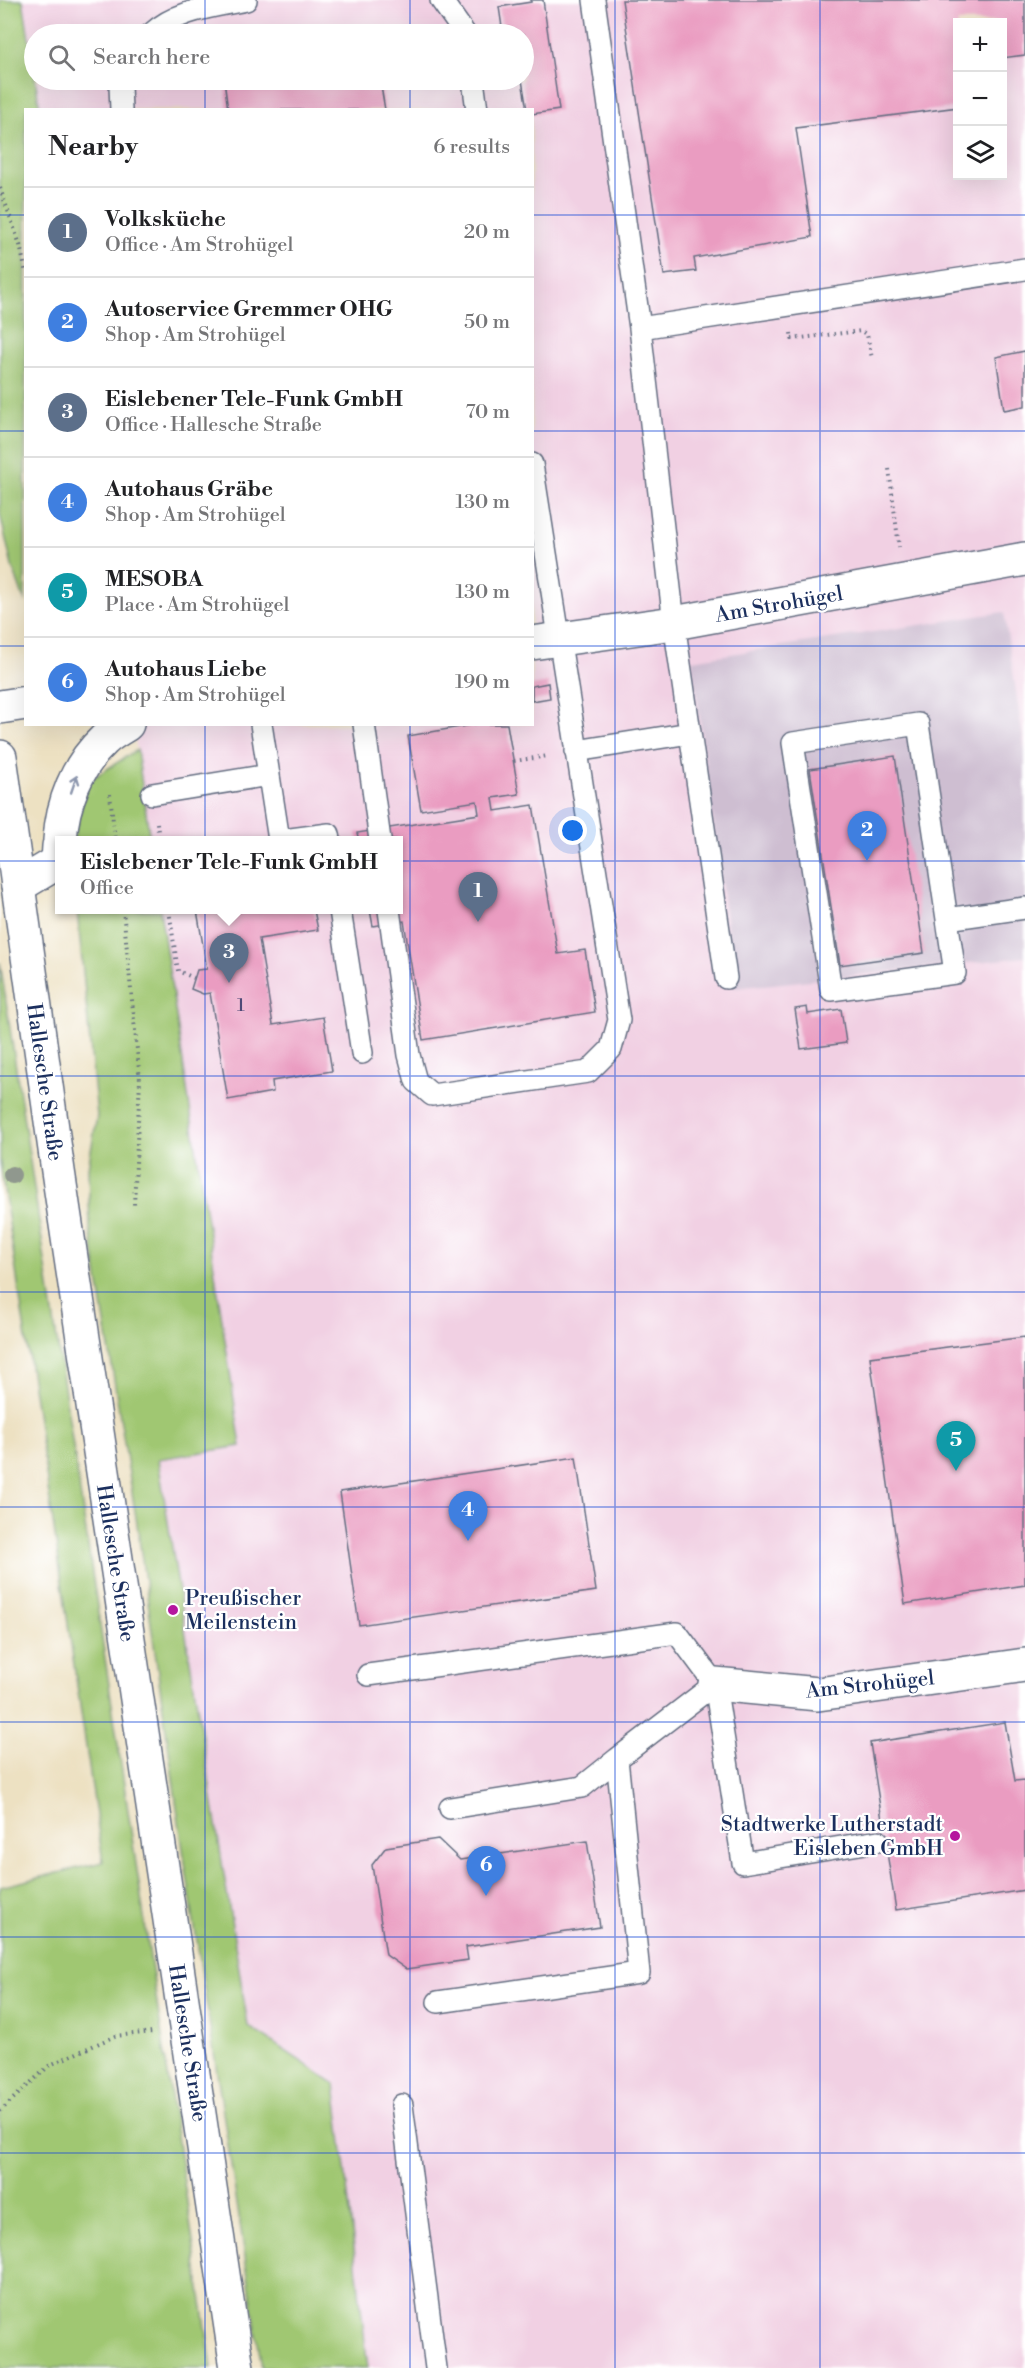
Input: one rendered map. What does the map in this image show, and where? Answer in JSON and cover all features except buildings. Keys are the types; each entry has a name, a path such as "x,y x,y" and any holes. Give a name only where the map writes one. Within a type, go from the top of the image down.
{"main road":[{"name":"Am Strohügel","path":"546,641 674,622 1025,559"},
{"path":"0,707 24,703"},
{"path":"60,836 61,824 76,776 104,740 125,726"},
{"name":"Hallesche Straße","path":"0,757 58,1171 237,2368"},
{"path":"18,886 55,864"},
{"name":"Am Strohügel","path":"715,1684 818,1694 1025,1665"}],"lane":[{"path":"162,24 193,10 246,0"},
{"path":"441,0 458,24"},
{"path":"594,0 640,328 674,622 726,978"},
{"path":"120,90 121,108"},
{"path":"474,90 477,108"},
{"path":"640,328 1025,269"},
{"path":"390,914 409,1055 416,1081 432,1095 588,1072 611,1049 619,1020 576,751 546,641 534,488"},
{"path":"918,724 947,919 955,973 831,990 793,743 918,724"},
{"path":"261,726 280,836"},
{"path":"364,726 379,836"},
{"path":"576,751 690,733"},
{"path":"152,794 269,775"},
{"path":"313,836 329,834 329,836"},
{"path":"947,919 1025,908"},
{"path":"341,914 362,1053"},
{"path":"368,1675 677,1633 715,1684 743,1863 878,1841"},
{"path":"450,1808 582,1787 715,1684"},
{"path":"438,2002 639,1973 617,1759"},
{"path":"402,2105 436,2368"}],"path":[{"path":"0,188 24,264"},
{"path":"787,306 792,339 861,331 867,335 872,358"},
{"path":"889,469 904,581"},
{"path":"123,914 140,1080 134,1205"},
{"path":"170,914 178,971 194,978"},
{"path":"0,2111 50,2064 115,2036 186,2029"}],"shaded area":[{"path":"23,0 1025,0 1025,2368 368,2368 335,2084 248,2026 158,1459 241,1446 161,914 403,914 403,836 149,836 133,726 534,726 534,108 40,108 37,90 534,90 534,24 27,24"},
{"path":"1004,612 1025,751 1025,957 735,988 692,660"}],"green space":[{"path":"0,0 23,0 27,24 24,24 24,90 37,90 40,108 24,108 24,599 12,566 0,514"},
{"path":"137,750 149,836 74,836 88,781"},
{"path":"77,914 161,914 241,1446 158,1459 248,2026 335,2084 368,2368 262,2368 182,1843 137,1524 90,1228 88,1168 97,1116"},
{"path":"0,962 212,2368 0,2368 0,1887 103,1862 0,1162"}],"place":[{"name":"Autoservice Gremmer OHG","path":"867,861"},
{"name":"Volksküche","path":"478,922"},
{"name":"Eislebener Tele-Funk GmbH","path":"229,983"},
{"name":"MESOBA","path":"956,1471"},
{"name":"Autohaus Gräbe","path":"468,1541"},
{"name":"Preußischer Meilenstein","path":"173,1610"},
{"name":"Stadtwerke Lutherstadt Eisleben GmbH","path":"955,1836"},
{"name":"Autohaus Liebe","path":"486,1896"}]}
